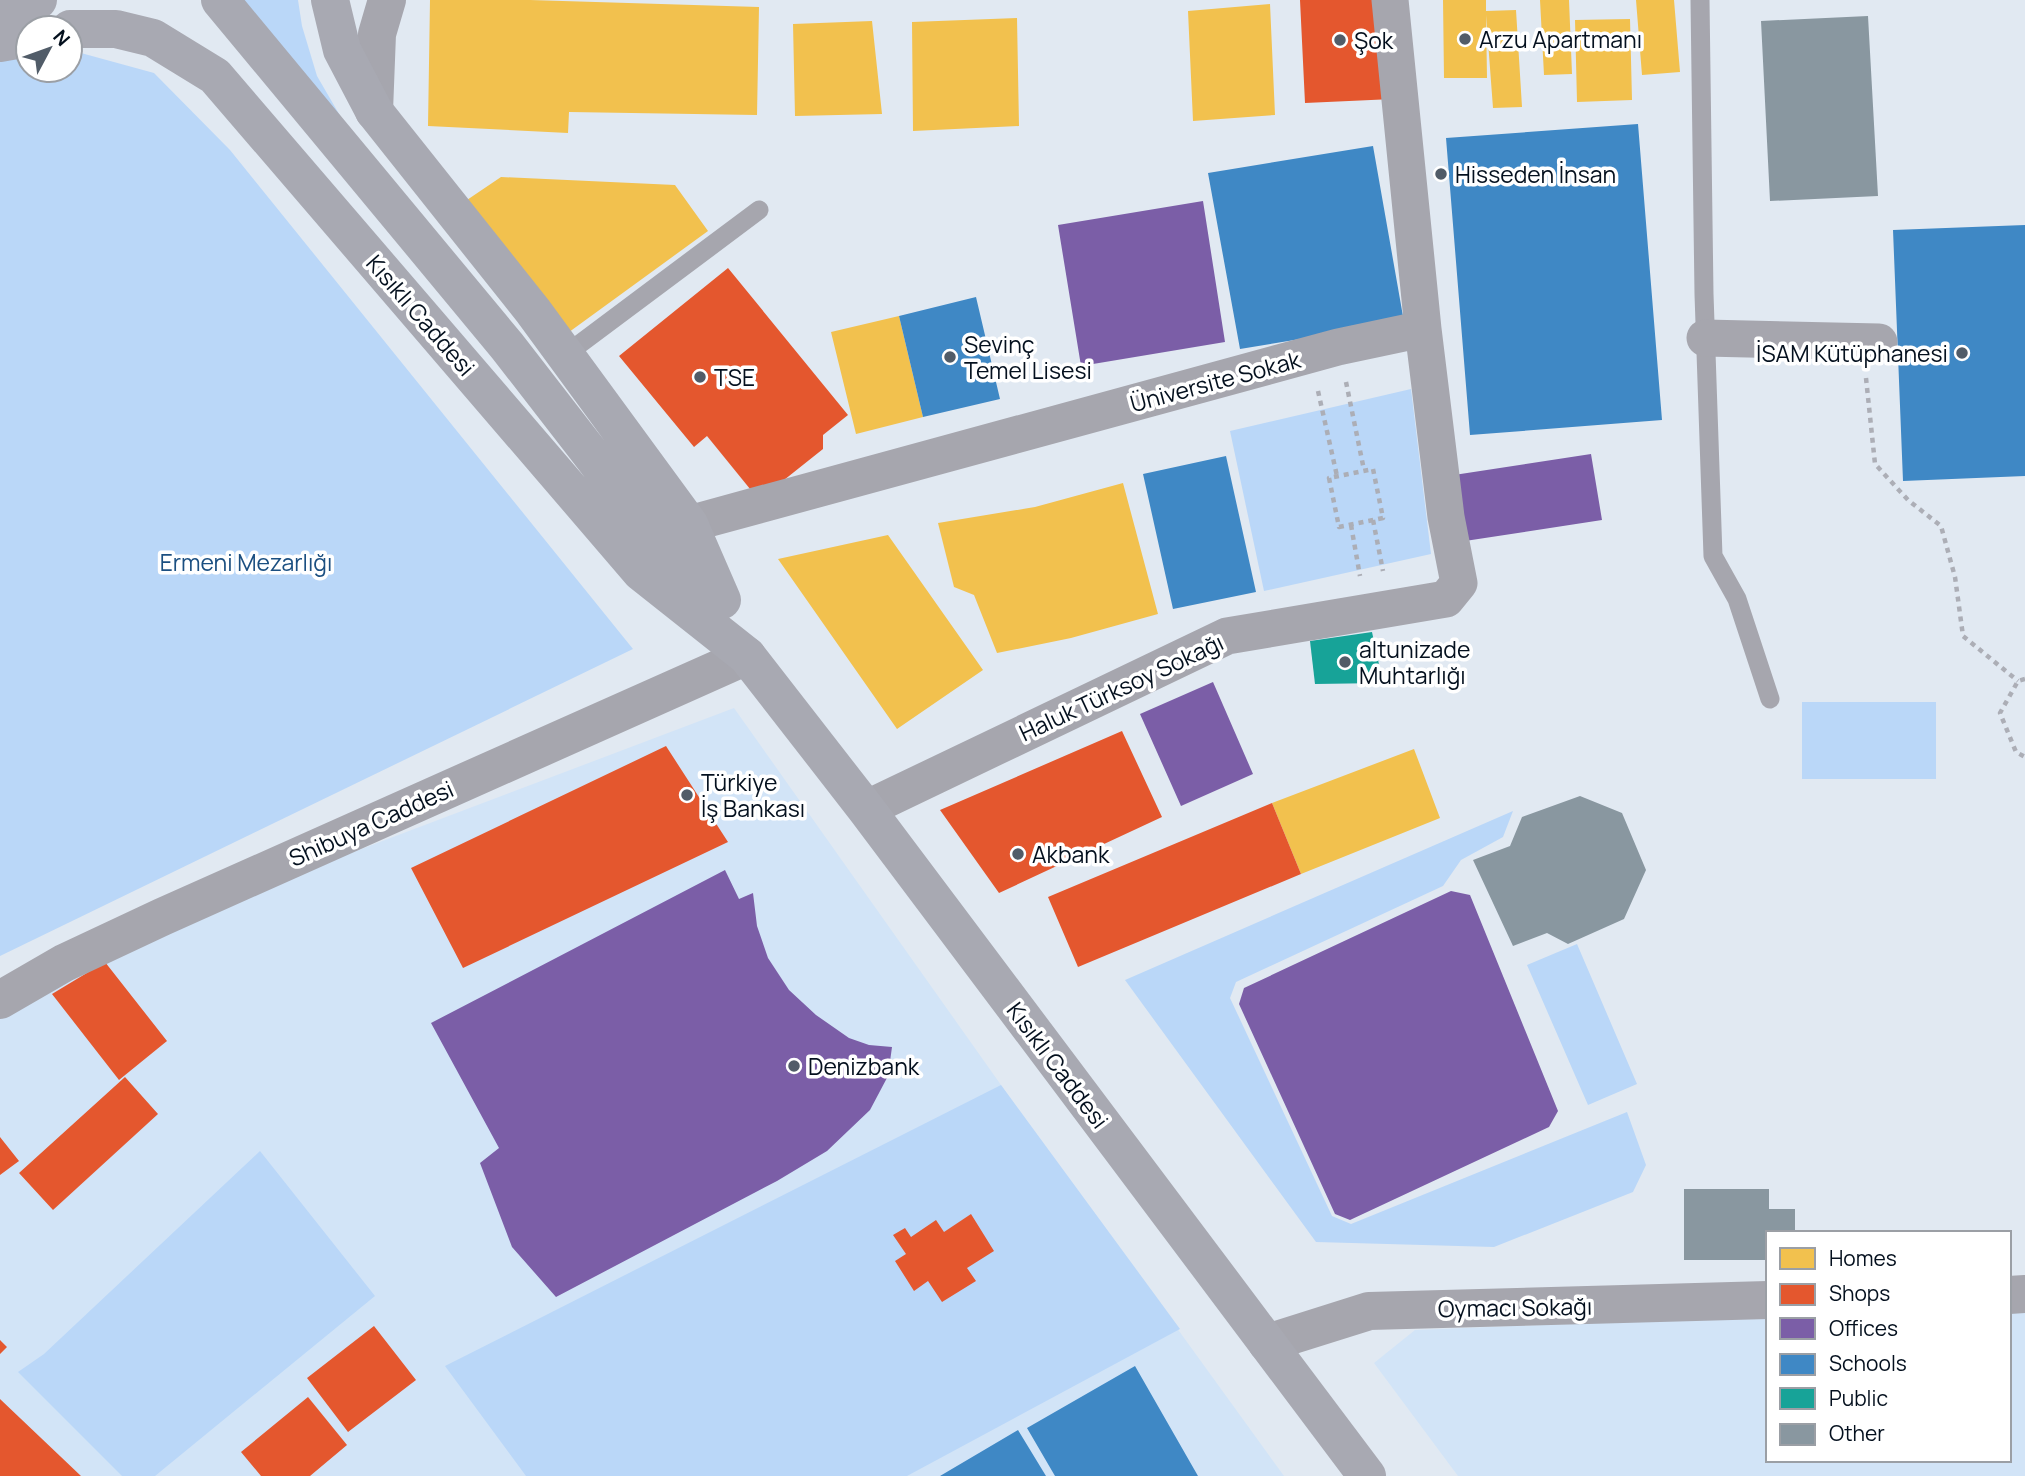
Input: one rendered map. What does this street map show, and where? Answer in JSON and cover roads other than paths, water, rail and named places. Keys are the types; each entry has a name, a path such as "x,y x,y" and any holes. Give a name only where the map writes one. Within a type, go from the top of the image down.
{"main road":[{"path":"0,15 38,0"},
{"path":"219,0 507,346 747,656"},
{"name":"Kısıklı Caddesi","path":"330,0 342,50 374,111 533,311 689,524 747,656"},
{"name":"Kısıklı Caddesi","path":"84,29 116,29 153,38 215,76 641,572 747,656 866,809 1367,1476"}],"street":[{"path":"374,111 377,34 387,0"},
{"path":"1390,0 1423,329"},
{"name":"Üniversite Sokak","path":"689,524 1324,351 1423,329"},
{"name":"Haluk Türksoy Sokağı","path":"866,809 1227,636 1446,599 1459,583 1446,517 1423,329"},
{"path":"1705,338 1871,342"},
{"name":"Shibuya Caddesi","path":"0,1000 64,963 162,917 747,656"},
{"name":"Oymacı Sokağı","path":"1267,1343 1369,1311 1766,1300"}],"lane":[{"path":"1700,0 1705,338 1713,556 1737,599 1770,699"},
{"path":"565,355 758,210"}],"place":[{"name":"Arzu Apartmanı","path":"1465,39"},
{"name":"Şok","path":"1340,40"},
{"name":"Hisseden İnsan","path":"1441,174"},
{"name":"İSAM Kütüphanesi","path":"1962,353"},
{"name":"Sevinç Temel Lisesi","path":"950,357"},
{"name":"TSE","path":"700,377"},
{"name":"altunizade Muhtarlığı","path":"1345,662"},
{"name":"Türkiye İş Bankası","path":"687,795"},
{"name":"Akbank","path":"1018,854"},
{"name":"Denizbank","path":"794,1066"}],"park label":[{"name":"Ermeni Mezarlığı","path":"246,562"}]}
